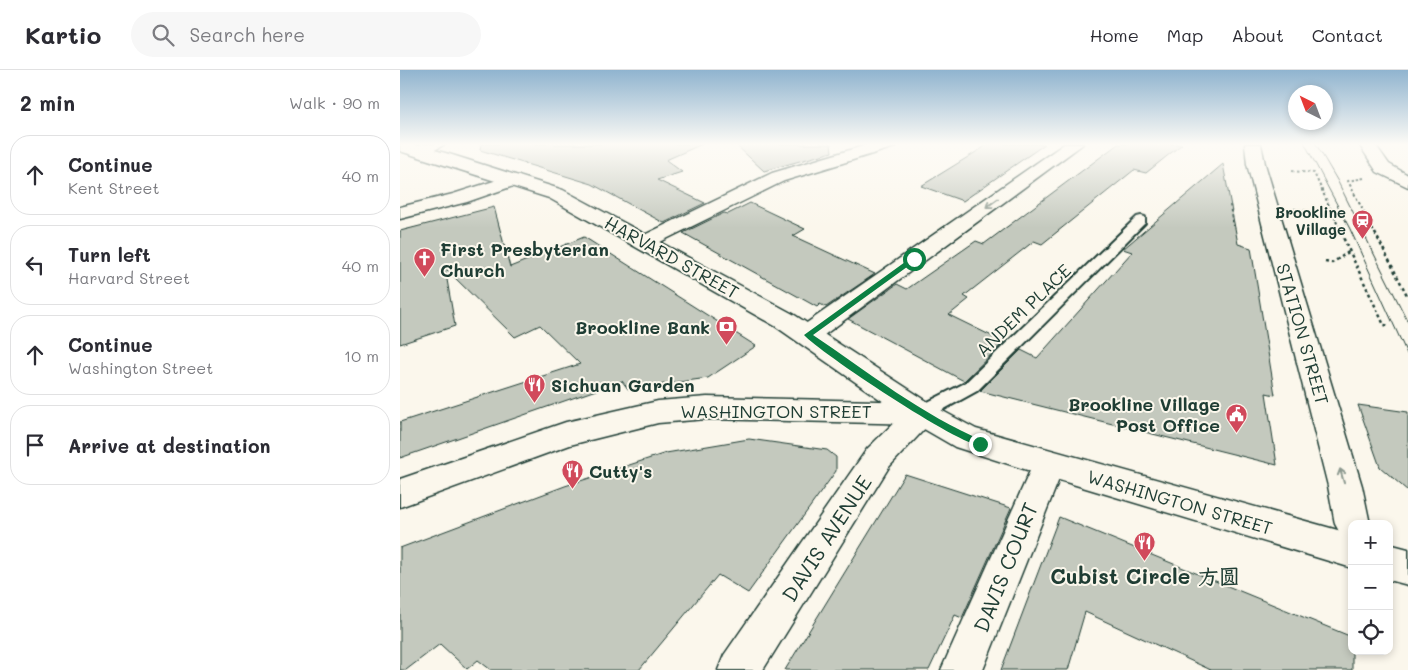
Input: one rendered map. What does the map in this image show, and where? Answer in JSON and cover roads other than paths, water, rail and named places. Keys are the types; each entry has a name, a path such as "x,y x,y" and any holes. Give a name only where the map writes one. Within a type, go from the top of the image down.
{"street":[{"name":"HARVARD STREET","path":"492,172 556,194 645,242 807,335 922,413"},
{"path":"645,242 778,176 792,172"},
{"path":"807,335 1036,172"},
{"name":"STATION STREET","path":"1258,172 1345,486 1352,520"},
{"path":"1390,172 1408,182"},
{"path":"400,213 460,198 513,180"},
{"name":"WASHINGTON STREET","path":"400,493 566,434 667,411 707,408 922,413 971,440 1348,550"},
{"name":"DAVIS AVENUE","path":"739,670 878,458 922,413"},
{"name":"DAVIS COURT","path":"962,670 1049,464"},
{"path":"1393,563 1408,567"}],"lane":[{"name":"ANDEM PLACE","path":"922,413 971,387 1141,220"}],"tram line":[{"path":"1320,172 1350,229 1408,356"},
{"path":"1332,172 1408,322"}],"place":[{"name":"Brookline Village","path":"1362,240"},
{"name":"First Presbyterian Church","path":"424,278"},
{"name":"Brookline Bank","path":"726,346"},
{"name":"Sichuan Garden","path":"535,404"},
{"name":"Brookline Village Post Office","path":"1236,433"},
{"name":"Cutty's","path":"573,490"},
{"name":"Cubist Circle 方圆","path":"1145,562"}]}
